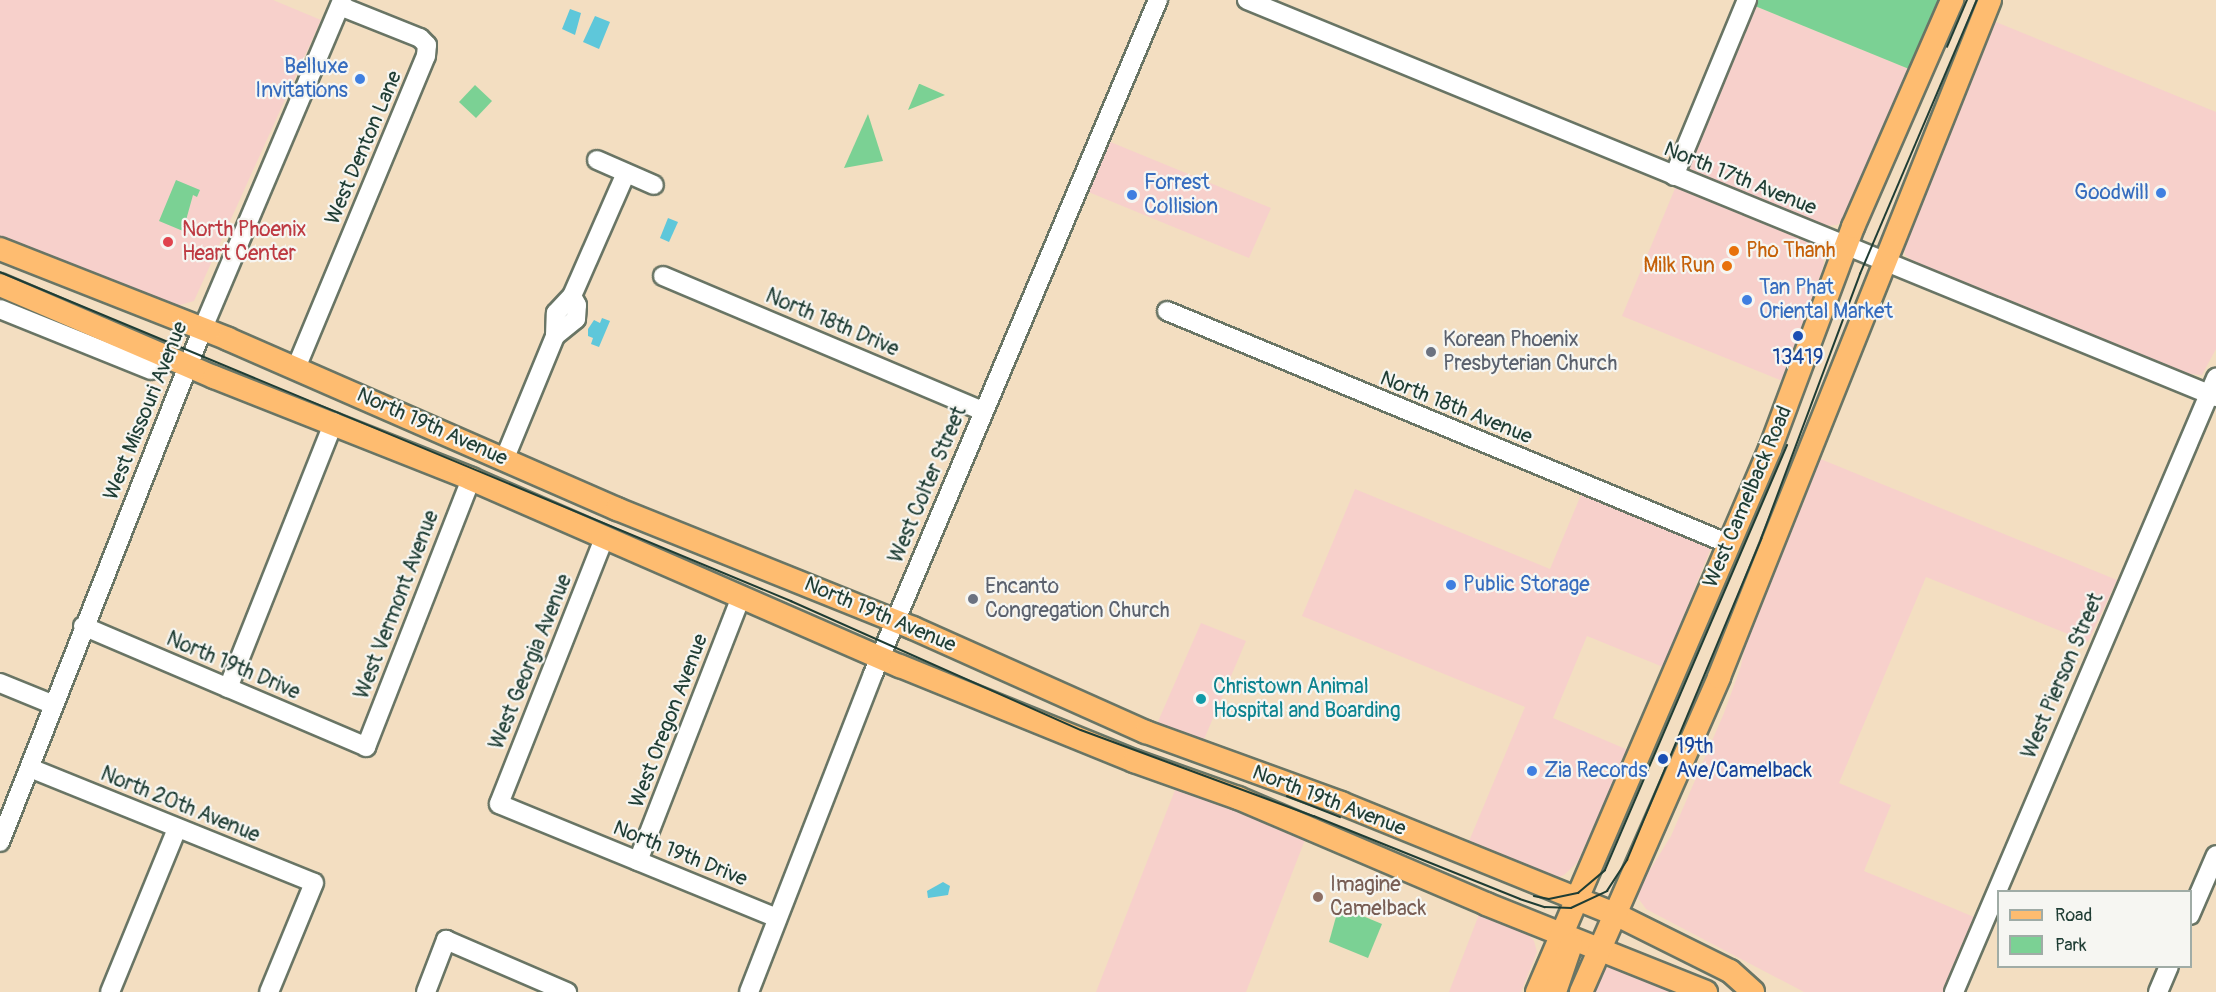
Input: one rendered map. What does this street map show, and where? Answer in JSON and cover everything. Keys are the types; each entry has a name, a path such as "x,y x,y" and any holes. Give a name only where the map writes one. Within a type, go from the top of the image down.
{"main road":[{"name":"West Camelback Road","path":"1537,992 1770,449 1845,246 1952,0"},
{"name":"West Camelback Road","path":"1581,992 1617,915 1767,559 1990,0"},
{"name":"North 19th Avenue","path":"0,249 203,328 504,460 896,621 1146,732 1341,803 1552,890 1566,928"},
{"name":"North 19th Avenue","path":"0,285 188,366 334,422 471,479 880,657 1098,747 1246,801 1566,928 1706,992"},
{"name":"North 19th Avenue","path":"1566,928 1617,915 1730,970 1753,992"},
{"path":"1555,992 1566,928"},
{"path":"1603,946 1742,992"}],"street":[{"name":"West Colter Street","path":"749,992 880,657 1158,0"},
{"name":"North 17th Avenue","path":"1248,0 1884,262 2214,390"},
{"path":"1674,176 1747,0"},
{"name":"West Denton Lane","path":"296,368 426,56 427,45 420,38 341,3"},
{"name":"West Missouri Avenue","path":"0,842 83,626 203,328 341,3"},
{"path":"597,160 654,185"},
{"path":"504,460 555,336 576,319 577,305 572,296 626,172"},
{"name":"North 18th Drive","path":"663,276 983,411"},
{"path":"0,309 151,370"},
{"name":"North 18th Avenue","path":"1167,312 1729,544"},
{"name":"West Pierson Street","path":"1998,890 2214,390"},
{"path":"228,688 334,422"},
{"name":"West Vermont Avenue","path":"366,747 471,479"},
{"name":"West Georgia Avenue","path":"499,804 605,536"},
{"name":"West Oregon Avenue","path":"638,861 741,597"},
{"name":"North 19th Drive","path":"83,626 366,747"},
{"path":"0,683 54,705"},
{"name":"North 20th Avenue","path":"30,768 314,883 269,992"},
{"name":"North 19th Drive","path":"499,804 777,918"},
{"path":"110,992 177,829"},
{"path":"2192,910 2216,855"},
{"name":"West Pierson Street","path":"1954,992 1997,892"},
{"path":"426,992 446,940 567,992"},
{"path":"2158,992 2168,968"}],"shaded area":[{"path":"0,0 273,0 321,20 194,301 176,306 0,238"},
{"path":"1755,6 1909,69 1843,220 1837,225 1822,226 1690,169 1690,157"},
{"path":"1991,20 2216,112 2216,349 2202,375 2189,374 1917,264 1905,255 1902,239"},
{"path":"1108,141 1271,208 1249,258 1086,191"},
{"path":"1676,186 1811,243 1823,255 1824,264 1785,382 1622,316"},
{"path":"1818,458 2117,580 2088,642 1926,577 1839,783 1891,805 1864,871 1974,917 1943,992 1804,992 1646,909 1638,898 1640,886 1671,836 1724,713 1741,666 1747,631"},
{"path":"1355,489 1550,569 1583,490 1706,542 1711,548 1663,667 1587,636 1553,718 1628,750 1577,863 1564,875 1555,878 1467,846 1525,707 1302,616"},
{"path":"1201,623 1246,641 1202,744 1156,726"},
{"path":"1177,785 1308,832 1246,992 1096,992"},
{"path":"1480,912 1525,931 1534,941 1537,952 1521,992 1449,992"},
{"path":"1611,966 1622,966 1669,992 1590,992 1602,971"}],"green space":[{"path":"1757,0 1942,0 1909,69 1755,6"},
{"path":"919,84 945,95 908,110"},
{"path":"475,85 492,101 476,118 459,102"},
{"path":"868,114 883,161 844,168"},
{"path":"176,180 200,190 197,197 193,195 183,231 159,221"},
{"path":"1339,906 1382,924 1368,958 1329,942"}],"water":[{"path":"570,9 581,13 575,35 562,29"},
{"path":"595,16 610,22 599,49 583,42"},
{"path":"668,218 678,222 669,242 660,238"},
{"path":"602,318 610,321 599,347 591,344 593,338 588,336 588,329 594,320 600,323"},
{"path":"943,882 950,886 948,895 928,898 927,891"}],"tram line":[{"path":"1947,47 1967,0"},
{"path":"0,272 791,601 1081,730 1314,816 1520,899 1545,907 1571,908 1607,891 1627,860 1761,539 1860,274 1977,0"},
{"path":"1534,896 1549,899 1578,893 1605,870 1787,445"},
{"path":"1287,796 1340,817"}],"place":[{"name":"Belluxe Invitations","path":"360,79"},
{"name":"Goodwill","path":"2161,193"},
{"name":"Forrest Collision","path":"1132,195"},
{"name":"North Phoenix Heart Center","path":"168,242"},
{"name":"Pho Thanh","path":"1734,251"},
{"name":"Milk Run","path":"1727,266"},
{"name":"Tan Phat Oriental Market","path":"1747,300"},
{"name":"13419","path":"1798,336"},
{"name":"Korean Phoenix Presbyterian Church","path":"1431,352"},
{"name":"Public Storage","path":"1451,585"},
{"name":"Encanto Congregation Church","path":"973,599"},
{"name":"Christown Animal Hospital and Boarding","path":"1201,699"},
{"name":"19th Ave/Camelback","path":"1663,759"},
{"name":"Zia Records","path":"1532,771"},
{"name":"Imagine Camelback","path":"1318,897"}]}
